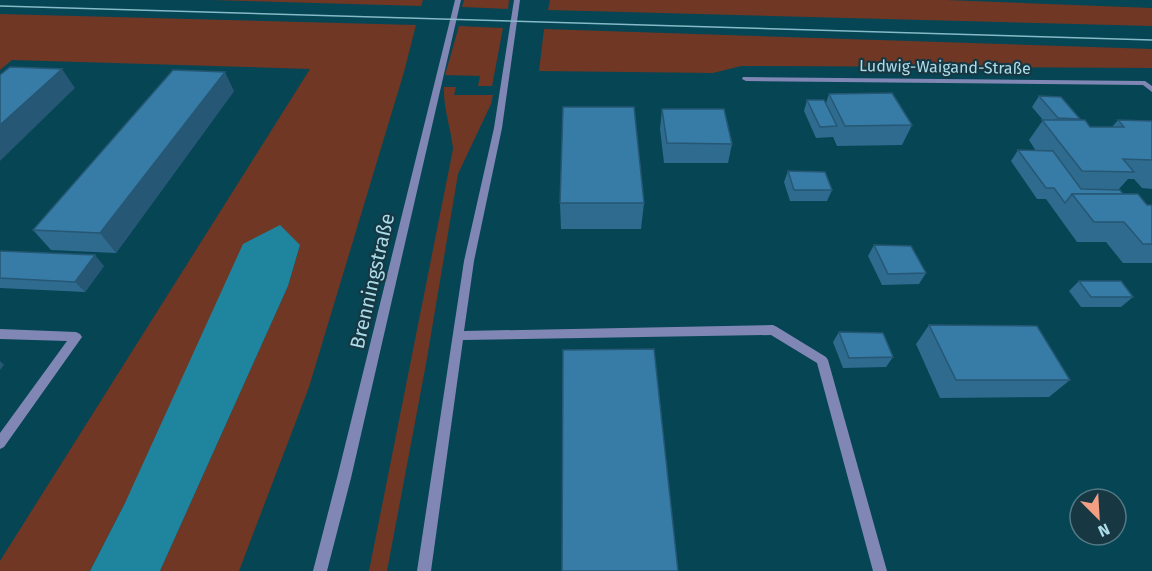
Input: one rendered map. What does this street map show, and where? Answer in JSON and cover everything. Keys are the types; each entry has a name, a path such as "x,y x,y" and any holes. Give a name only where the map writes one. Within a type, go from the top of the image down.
{"street":[{"name":"Brenningstraße","path":"320,571 458,0"},
{"path":"424,571 469,261 498,128 517,0"},
{"name":"Ludwig-Waigand-Straße","path":"746,79 1145,83 1152,90"},
{"path":"458,336 773,330 822,360 880,571"},
{"path":"0,334 76,337 0,443"}],"shaded area":[{"path":"211,0 423,0 421,6"},
{"path":"464,0 509,0 508,9 462,7"},
{"path":"550,0 946,0 1152,8 1152,26 548,10"},
{"path":"0,14 416,25 404,72 309,387 239,571 160,571 288,286 300,245 125,503 90,571 0,571 0,561 310,69 12,60 0,70"},
{"path":"459,26 503,28 492,86 478,86 480,76 445,75"},
{"path":"544,29 1152,49 1152,68 741,66 713,73 539,71"},
{"path":"444,87 456,87 454,95 493,95 491,104 458,174 426,364 387,571 369,571 453,149"}],"water":[{"path":"280,225 300,245 288,286 160,571 90,571 125,503 243,244"}],"building":[{"path":"10,67 62,69 0,125 0,75"},
{"path":"173,70 225,72 100,233 33,230"},
{"path":"892,93 912,125 845,126 829,94"},
{"path":"1039,96 1061,97 1080,119 1058,118"},
{"path":"807,100 824,100 837,126 820,127"},
{"path":"563,107 634,107 644,203 560,203"},
{"path":"662,109 724,109 732,144 667,143"},
{"path":"1042,120 1085,120 1090,127 1124,127 1118,120 1152,121 1152,160 1123,159 1134,172 1082,171"},
{"path":"1018,150 1053,151 1081,189 1120,190 1123,194 1072,194 1065,203 1054,188 1046,188"},
{"path":"788,171 825,172 832,190 794,190"},
{"path":"1072,194 1138,194 1147,205 1152,205 1152,244 1143,244 1124,222 1094,222"},
{"path":"874,245 911,246 926,273 888,274"},
{"path":"0,251 95,255 75,282 0,278"},
{"path":"1079,281 1121,281 1133,297 1091,297"},
{"path":"929,325 1037,326 1070,380 956,380"},
{"path":"839,332 883,333 893,357 849,358"},
{"path":"654,349 678,571 562,571 563,350"}],"tram line":[{"path":"0,6 1152,40"}]}
